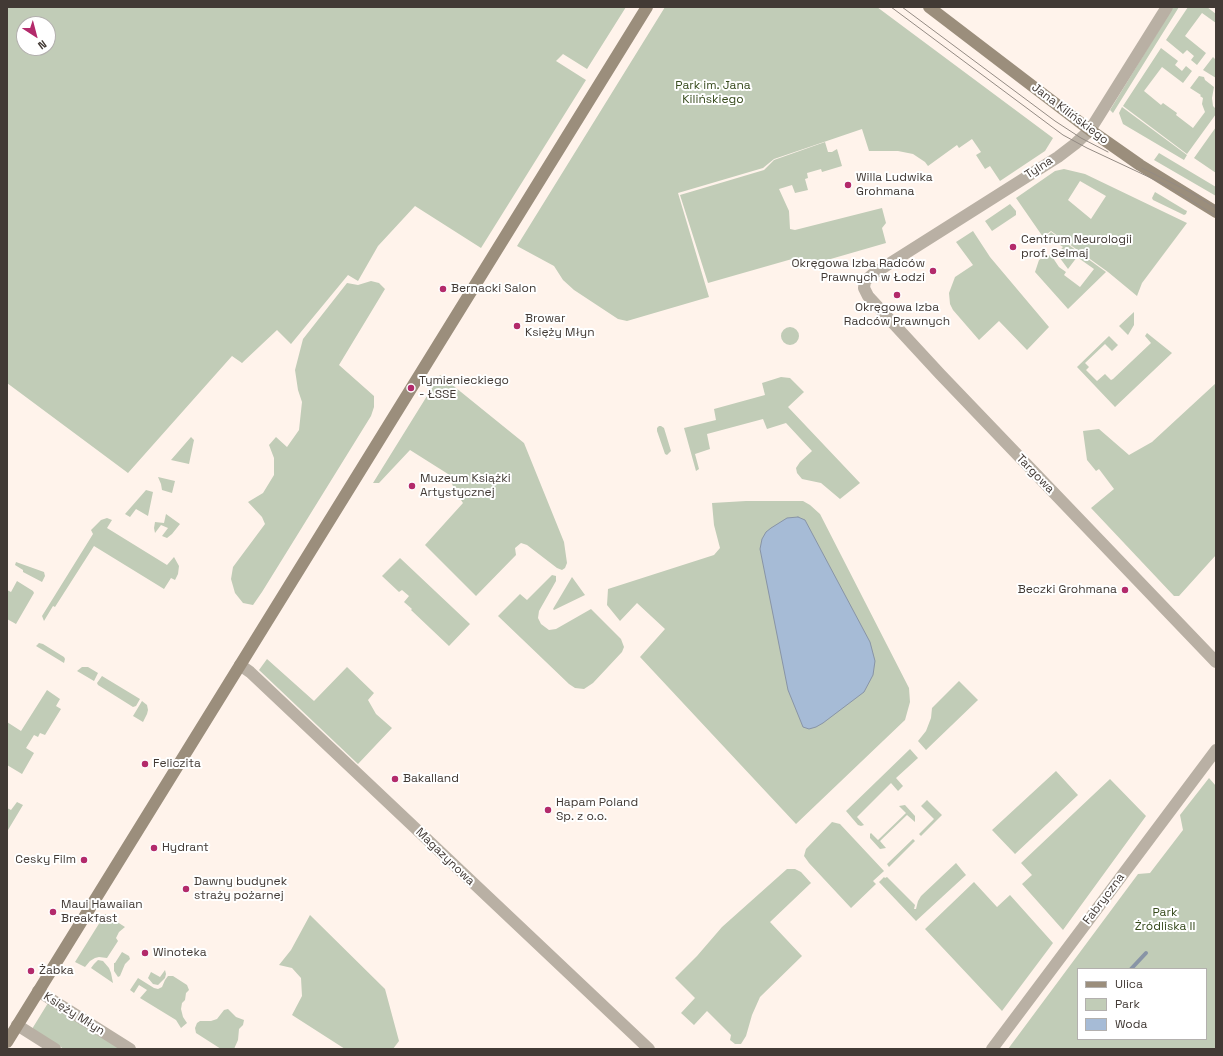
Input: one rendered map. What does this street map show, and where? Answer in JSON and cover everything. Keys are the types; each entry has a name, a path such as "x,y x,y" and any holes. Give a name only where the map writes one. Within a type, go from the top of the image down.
{"street":[{"path":"7,1042 647,7"},
{"name":"Jana Kilińskiego","path":"929,7 1090,130 1140,165 1216,212"},
{"name":"Tylna","path":"865,281 896,259 1058,156 1090,130 1166,7"},
{"name":"Targowa","path":"865,281 864,288 868,296 940,374 1216,662"},
{"name":"Magazynowa","path":"240,665 250,672 649,1049"},
{"name":"Fabryczna","path":"992,1049 1216,750"},
{"name":"Księży Młyn","path":"38,991 130,1049"},
{"path":"17,1026 55,1049"}],"green space":[{"path":"8,7 626,7 587,69 563,54 556,61 586,80 481,248 415,206 378,246 358,281 348,275 291,344 277,330 242,363 232,356 128,473 7,383"},
{"name":"Park im. Jana Kilińskiego","path":"665,7 877,7 1053,138 1045,151 1000,181 990,166 985,169 976,155 981,152 972,139 959,148 957,145 928,166 925,162 913,154 898,151 869,151 862,129 774,159 763,168 678,193 709,297 627,321 618,319 574,290 563,280 554,266 517,246"},
{"path":"1173,7 1179,7 1113,113 1110,110"},
{"path":"1188,7 1207,7 1216,14 1216,23 1202,13 1185,36 1206,53 1197,65 1191,60 1194,56 1187,50 1183,54 1166,40"},
{"path":"1161,48 1178,61 1175,65 1182,71 1186,66 1192,71 1183,83 1162,67 1144,91 1161,105 1163,103 1177,113 1176,115 1193,128 1205,112 1202,104 1203,98 1190,88 1199,76 1204,77 1205,80 1214,87 1212,98 1213,106 1216,109 1216,114 1187,154 1123,106"},
{"path":"1213,57 1216,60 1216,78 1203,70"},
{"path":"1122,107 1187,155 1184,160 1123,124 1119,113"},
{"path":"1216,127 1216,173 1194,158"},
{"path":"825,142 828,152 832,152 837,149 842,166 822,172 821,169 807,173 808,178 805,179 808,190 795,193 792,185 779,189 789,211 790,229 795,230 882,208 886,223 882,228 886,243 796,269 792,259 708,283 680,195 764,170 774,160"},
{"path":"1159,153 1216,187 1216,196 1154,160"},
{"path":"1064,169 1085,174 1187,223 1142,283 1137,296 1108,272 1051,231 1043,237 1016,198 1055,171","holes":["1080,181 1106,196 1091,219 1068,200"]},
{"path":"1155,192 1187,211 1186,214 1184,215 1153,200 1152,198"},
{"path":"1010,204 1016,211 1016,215 992,231 985,221"},
{"path":"973,231 990,257 1049,327 1027,350 999,321 979,340 953,310 950,304 949,293 955,277 973,265 956,242"},
{"path":"1051,232 1106,272 1068,309 1035,272 1039,260 1045,256 1051,255 1059,267 1066,272 1064,275 1080,287 1094,269 1077,257 1068,269 1057,254 1063,247 1047,236"},
{"path":"371,281 379,283 385,289 339,365 374,396 374,407 371,416 262,592 253,605 243,603 235,593 231,579 233,567 265,524 262,517 248,502 263,493 274,475 274,458 269,445 276,437 287,447 299,430 302,402 298,390 295,370 303,339 347,283 358,285"},
{"path":"1134,312 1134,325 1128,335 1119,326"},
{"path":"790,327 796,330 799,336 796,342 790,345 784,342 781,336 784,330"},
{"path":"1147,333 1172,353 1115,407 1077,367 1109,336 1118,345 1112,351 1105,344 1085,363 1089,367 1086,370 1097,381 1105,374 1111,380 1151,343 1145,336"},
{"path":"440,375 524,443 564,542 567,563 565,568 562,570 557,568 527,545 521,543 515,548 516,555 476,596 425,545 463,503 455,491 448,474 410,450 379,483 373,483"},
{"path":"781,377 790,378 804,392 788,407 860,483 840,499 821,483 802,479 797,473 796,468 800,462 812,451 786,423 767,429 763,419 707,434 710,449 695,454 699,469 696,471 684,428 716,420 714,409 765,395 762,383"},
{"path":"1216,383 1216,555 1179,596 1174,596 1091,508 1114,489 1099,469 1096,471 1087,460 1083,431 1099,429 1129,455 1152,442"},
{"path":"659,426 664,428 671,451 667,455 665,454 657,431"},
{"path":"191,437 194,440 189,464 171,460"},
{"path":"158,477 175,481 172,493 162,490"},
{"path":"146,490 153,492 148,516 136,509 130,517 125,514"},
{"path":"746,501 803,501 820,514 909,688 910,702 905,720 796,824 640,657 665,629 637,603 620,621 607,605 608,589 714,555 720,548 714,525 712,503"},
{"path":"166,514 180,524 167,538 162,536 168,528 161,525 155,533 154,528 155,522 164,523"},
{"path":"107,518 112,520 107,528 167,565 174,557 179,566 178,574 175,580 171,578 164,589 94,546 55,607 53,606 44,621 42,616 93,534 91,530 101,520"},
{"path":"400,558 470,624 449,646 404,602 409,596 402,590 399,592 382,576"},
{"path":"16,562 44,572 45,576 42,582 23,572 23,570 15,565"},
{"path":"552,575 556,576 556,581 539,611 538,618 541,624 549,630 556,629 591,609 621,639 624,647 622,652 593,683 584,689 575,688 569,684 498,616 520,594 527,600"},
{"path":"572,577 585,595 554,610 553,609"},
{"path":"17,581 34,593 16,624 7,619 7,590 11,592"},
{"path":"39,643 64,657 64,663 36,646"},
{"path":"267,659 314,701 347,667 374,693 368,700 376,714 392,728 358,764 259,670"},
{"path":"82,667 88,667 98,673 94,681 77,671"},
{"path":"102,676 140,699 136,706 133,707 98,685 97,683"},
{"path":"959,681 978,700 926,750 918,741 926,731 931,718 932,708"},
{"path":"47,690 60,699 56,706 61,709 45,735 40,733 38,737 34,735 26,748 34,753 22,774 7,765 7,722 21,731"},
{"path":"142,701 147,705 148,710 143,722 133,716"},
{"path":"910,749 918,758 896,778 903,786 898,791 891,783 857,817 864,825 858,825 846,811"},
{"path":"1056,771 1078,795 1015,854 992,830"},
{"name":"Park Źródliska II","path":"1209,778 1216,786 1216,1049 1008,1049 1138,874 1150,873 1183,830 1180,815"},
{"path":"1110,779 1146,816 1063,930 1022,884 1032,875 1021,863"},
{"path":"927,800 942,815 921,836 919,834 934,819 921,806"},
{"path":"17,802 23,805 8,830 7,808 11,810"},
{"path":"905,805 915,816 915,822 907,815 880,841 886,848 880,849 870,838 870,834 871,833 878,840 906,813 899,806"},
{"path":"832,822 840,824 884,871 873,881 876,884 851,908 804,856 806,849"},
{"path":"913,839 915,841 889,867 887,864"},
{"path":"956,863 966,875 916,921 879,882 884,877 887,877 915,905 914,909 916,909 921,896"},
{"path":"787,869 795,869 801,872 811,883 770,922 802,956 760,997 752,1015 746,1036 741,1044 735,1044 730,1040 731,1035 707,1011 694,1025 681,1013 695,998 675,978 697,956 722,927"},
{"path":"974,882 997,907 1010,895 1053,943 1002,1011 925,929"},
{"path":"105,914 125,927 119,932 116,938 118,941 107,958 95,958 85,967 75,962"},
{"path":"310,915 385,989 399,1041 393,1049 345,1049 292,1015 302,996 301,978 292,968 279,965 291,950"},
{"path":"122,952 129,956 130,959 125,964 120,976 118,977 114,971 114,963"},
{"path":"98,960 103,961 109,968 113,983 91,968"},
{"path":"165,970 165,978 158,985 153,984 148,978 151,972 160,977"},
{"path":"168,976 173,976 187,985 189,990 186,993 181,1009 183,1017 187,1023 181,1028 176,1020 140,998 147,990 139,985 134,993 130,990 138,978 158,989 162,987"},
{"path":"48,1003 121,1049 64,1049 32,1029"},
{"path":"228,1009 236,1017 244,1020 243,1025 239,1029 238,1040 234,1049 221,1049 196,1033 195,1028 197,1023 200,1021 211,1021 217,1019 224,1010"}],"water":[{"path":"798,517 805,520 870,642 875,661 873,675 864,692 823,723 809,729 803,727 788,690 760,549 762,539 766,532 787,518"}],"waterway":[{"path":"1132,968 1146,953"}],"tram line":[{"path":"891,7 1063,135 1087,148 1168,186 1216,216"},
{"path":"902,7 1055,121 1081,138 1108,152"},
{"path":"1142,168 1192,193 1216,208"}],"place":[{"name":"Willa Ludwika Grohmana","path":"848,185"},
{"name":"Centrum Neurologii prof. Selmaj","path":"1013,247"},
{"name":"Okręgowa Izba Radców Prawnych w Łodzi","path":"933,271"},
{"name":"Bernacki Salon","path":"443,289"},
{"name":"Okręgowa Izba Radców Prawnych","path":"897,295"},
{"name":"Browar Księży Młyn","path":"517,326"},
{"name":"Tymienieckiego - ŁSSE","path":"411,388"},
{"name":"Muzeum Książki Artystycznej","path":"412,486"},
{"name":"Beczki Grohmana","path":"1125,590"},
{"name":"Feliczita","path":"145,764"},
{"name":"Bakalland","path":"395,779"},
{"name":"Hapam Poland Sp. z o.o.","path":"548,810"},
{"name":"Hydrant","path":"154,848"},
{"name":"Cesky Film","path":"84,860"},
{"name":"Dawny budynek straży pożarnej","path":"186,889"},
{"name":"Maui Hawaiian Breakfast","path":"53,912"},
{"name":"Winoteka","path":"145,953"},
{"name":"Żabka","path":"31,971"}]}
